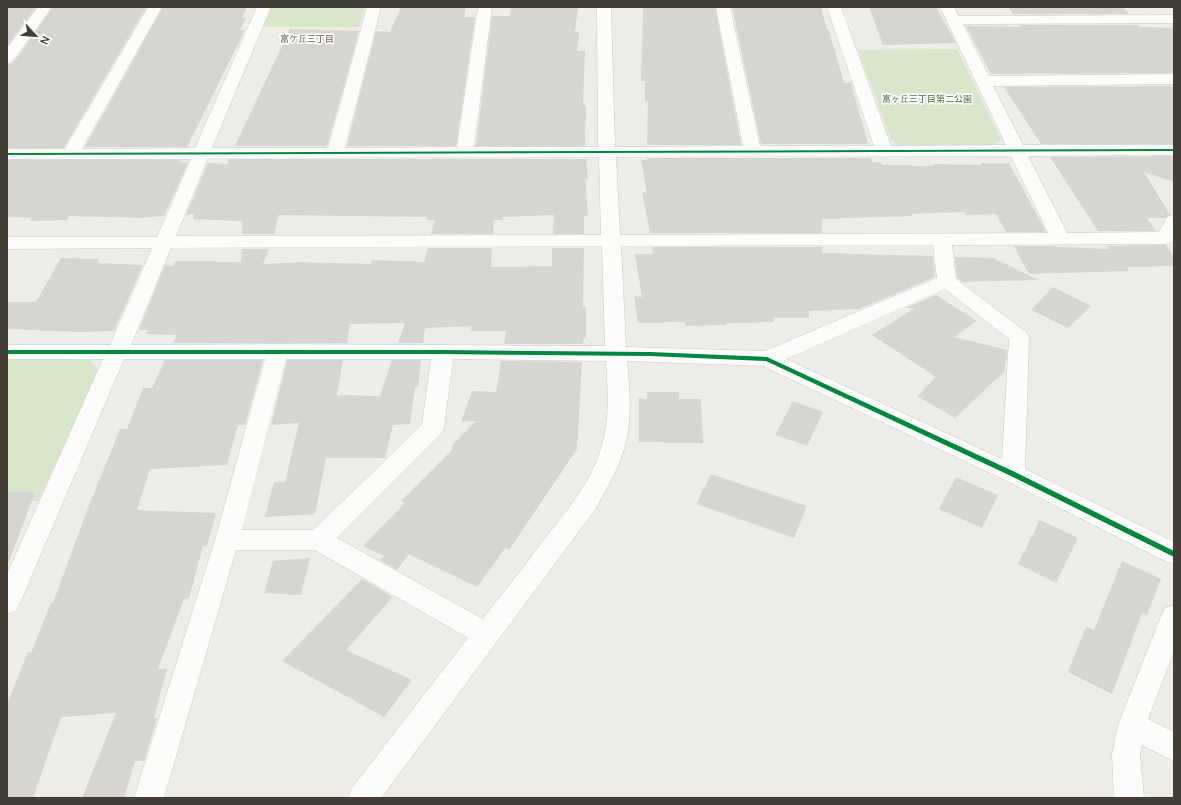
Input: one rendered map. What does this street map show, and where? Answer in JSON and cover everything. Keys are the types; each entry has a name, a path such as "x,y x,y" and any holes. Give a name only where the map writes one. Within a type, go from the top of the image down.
{"street":[{"path":"7,59 45,7"},
{"path":"70,154 155,7"},
{"path":"7,603 117,352 264,7"},
{"path":"335,152 374,7"},
{"path":"465,151 484,7"},
{"path":"363,798 588,501 608,460 615,440 618,415 618,380 607,151 604,7"},
{"path":"723,7 752,150"},
{"path":"834,7 884,150"},
{"path":"1168,7 1174,15"},
{"path":"1060,238 950,14 1174,19"},
{"path":"983,81 1174,79"},
{"path":"7,154 752,150 1174,150"},
{"path":"7,243 1165,238 1174,221"},
{"path":"942,239 947,281 1019,337 1013,474"},
{"path":"767,359 947,281"},
{"path":"149,798 227,540 278,351"},
{"path":"7,352 278,351 616,353 748,357 767,359 1013,474 1174,554"},
{"path":"319,540 433,428 443,352"},
{"path":"227,540 319,540 487,635"},
{"path":"1129,798 1126,754 1132,724 1174,616"},
{"path":"1132,724 1174,747"}],"green space":[{"path":"272,7 365,7 359,27 261,27"},
{"name":"富ヶ丘三丁目第二公園","path":"957,49 1001,140 992,145 898,145 891,139 858,50"},
{"path":"7,359 89,360 100,372 38,501 7,501"}],"building":[{"path":"7,7 36,7 7,46"},
{"path":"53,7 146,7 64,148 7,148 7,65 13,63"},
{"path":"163,7 247,7 242,18 246,18 240,30 245,30 187,147 85,147"},
{"path":"401,7 466,7 464,17 475,17 456,146 347,146 376,31 390,32"},
{"path":"511,7 578,7 575,32 579,32 577,51 585,51 583,105 586,105 585,146 476,146 492,16 510,16"},
{"path":"643,7 715,7 741,145 647,145 648,101 645,101 645,81 641,81"},
{"path":"732,7 821,7 844,83 851,83 868,144 761,144"},
{"path":"869,7 936,7 956,43 883,45"},
{"path":"1008,7 1123,7 1129,14 1013,14"},
{"path":"1020,25 1138,25 1140,27 1174,28 1174,73 991,74 966,26 1021,27"},
{"path":"290,29 359,31 327,146 235,146"},
{"path":"1174,86 1174,144 1041,144 1004,87"},
{"path":"1174,156 1174,182 1144,172 1170,215 1165,218 1147,218 1156,231 1098,231 1050,157"},
{"path":"647,158 871,158 872,162 880,162 882,165 934,166 933,164 982,165 980,163 1009,163 1046,232 1006,232 996,214 965,215 965,212 911,214 912,216 822,219 822,233 650,233 642,192 647,193 641,160 647,160"},
{"path":"229,159 586,159 588,179 585,179 588,216 584,216 584,234 553,234 554,215 503,217 503,220 494,220 493,234 431,234 435,220 427,220 427,217 279,215 274,234 242,234 242,221 193,219 194,214 186,215 208,163 227,164"},
{"path":"7,160 180,160 179,162 188,163 164,216 143,218 69,216 67,220 30,221 32,218 7,217"},
{"path":"1166,245 1174,256 1174,266 1127,267 1129,271 1029,274 1014,246 1055,246 1109,249 1107,246"},
{"path":"652,247 822,247 822,253 933,256 935,277 859,309 809,311 809,318 773,318 774,322 726,323 727,325 686,326 685,322 638,323 634,296 642,297 635,254 653,254"},
{"path":"428,248 492,248 491,267 552,266 552,248 584,248 583,307 586,307 586,338 584,338 583,344 504,344 506,331 471,331 472,326 425,328 423,343 398,343 405,323 350,324 347,343 173,343 177,335 146,334 148,330 139,330 165,265 173,266 175,262 241,262 242,249 269,249 263,264 300,262 371,264 372,260 424,262"},
{"path":"955,257 994,258 1038,280 963,282 957,278"},
{"path":"61,258 99,259 97,263 143,265 114,331 79,332 7,329 7,302 36,302"},
{"path":"1053,287 1091,306 1068,328 1031,310"},
{"path":"936,295 977,321 954,337 1007,350 1005,371 955,418 917,396 936,377 872,335 915,308 905,308"},
{"path":"165,360 263,360 245,425 238,425 227,465 150,469 137,510 216,513 207,546 203,546 189,598 184,599 158,669 167,669 154,718 157,718 144,761 135,761 124,798 82,798 116,713 61,717 33,798 7,798 7,704 28,652 31,653 51,603 53,603 88,508 120,429 127,429 143,388 152,388"},
{"path":"287,360 343,360 337,395 380,396 392,360 421,360 418,387 415,387 410,424 393,425 385,458 326,458 315,514 265,517 274,482 285,482 299,423 271,425"},
{"path":"501,361 582,362 577,449 509,550 505,548 477,587 409,554 397,570 380,560 384,556 363,546 405,503 401,501 451,451 453,444 476,421 461,422 472,391 496,392"},
{"path":"647,392 679,392 679,399 701,399 703,443 639,442 639,398 647,399"},
{"path":"793,401 823,412 807,446 775,435"},
{"path":"711,474 807,506 794,538 696,504"},
{"path":"956,477 998,495 982,528 939,509"},
{"path":"7,492 35,492 9,562 7,562"},
{"path":"1040,520 1078,538 1056,583 1018,564"},
{"path":"310,558 301,595 264,593 273,561"},
{"path":"1122,561 1161,579 1147,615 1142,613 1112,694 1068,672 1086,627 1094,630"},
{"path":"362,579 393,597 346,650 412,680 384,717 282,661"}],"cycle path":[{"path":"7,154 1174,150"},
{"path":"7,352 443,352 650,354 767,359 1013,474 1174,554"}],"district":[{"name":"富ケ丘三丁目","path":"307,38"}]}
